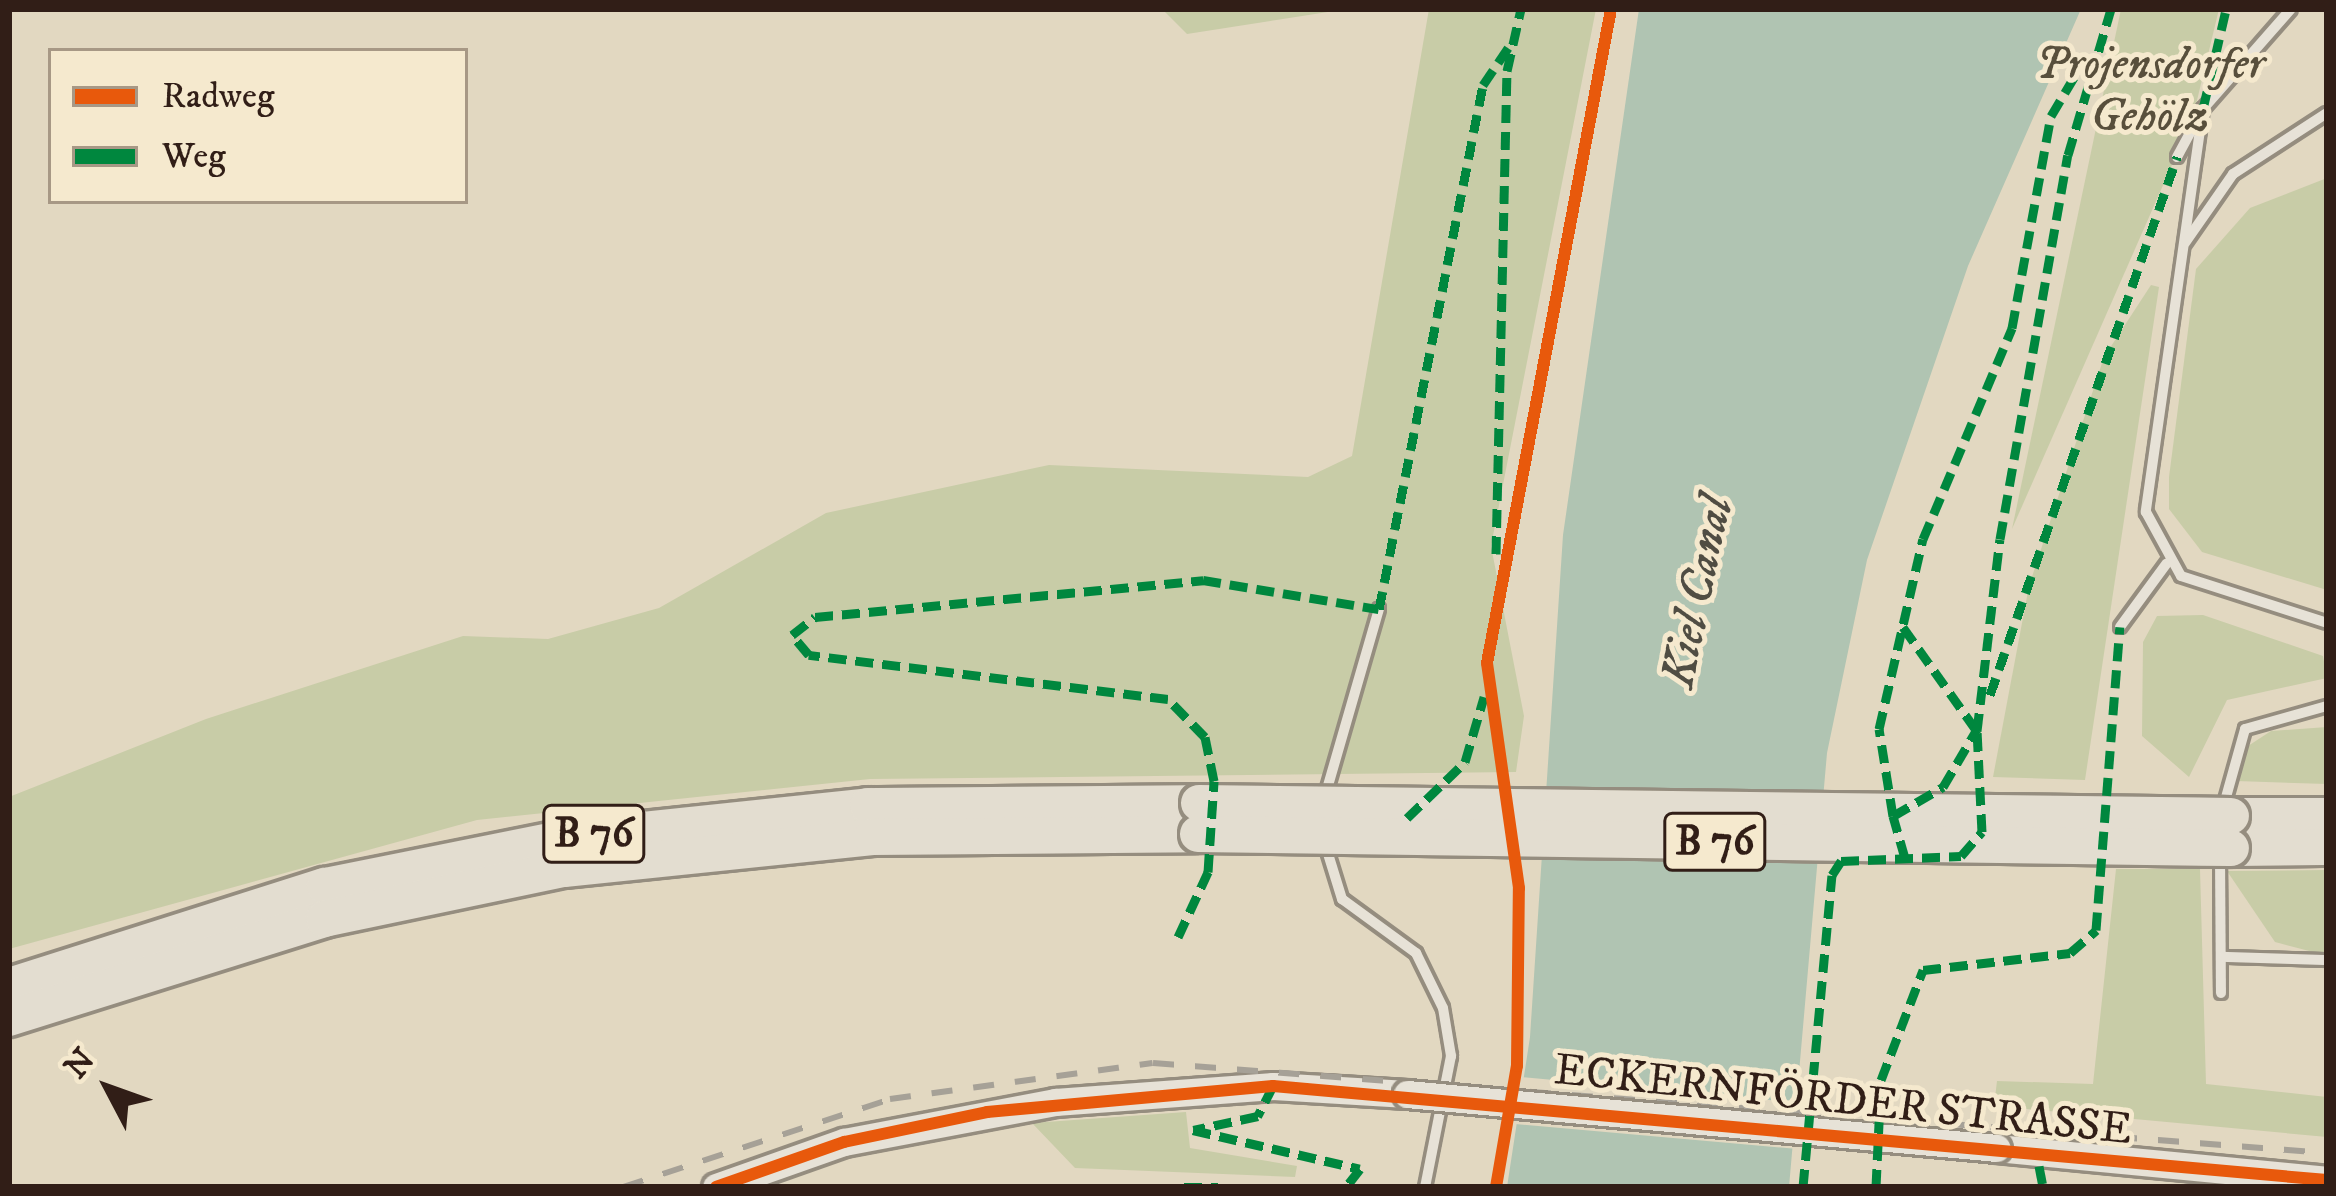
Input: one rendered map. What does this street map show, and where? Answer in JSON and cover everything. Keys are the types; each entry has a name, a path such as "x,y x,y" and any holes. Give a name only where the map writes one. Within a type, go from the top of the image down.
{"highway":[{"name":"B 76","path":"9,986 304,892 566,838 868,806 1199,819 2231,832 2327,847"},
{"name":"B 76","path":"2231,832 2327,815"},
{"name":"B 76","path":"9,1018 220,946 564,869 872,837 1199,819"}],"street":[{"name":"ECKERNFÖRDER STRASSE","path":"716,1187 844,1142 987,1112 1320,1086 2327,1180"}],"lane":[{"path":"2177,157 2203,109 2291,9"},
{"path":"2203,109 2146,512 2167,562 2206,591 2327,623"},
{"path":"2181,251 2233,174 2327,113"},
{"path":"2120,627 2136,590 2167,562"},
{"path":"1379,610 1325,780 1325,863 1342,899 1434,977 1451,1056 1425,1187"},
{"path":"2221,993 2225,957 2217,905 2233,747 2264,717 2327,706"},
{"path":"2225,957 2327,960"}],"green space":[{"path":"1162,9 1347,9 1187,34"},
{"path":"1429,9 1596,9 1491,546 1524,716 1516,772 870,779 477,820 9,949 9,797 206,719 463,636 548,639 659,608 826,513 1049,465 1308,477 1352,456"},
{"name":"Projensdorfer Gehölz","path":"2121,9 2219,9 2193,117 2012,529"},
{"path":"2327,178 2327,590 2202,552 2169,509 2169,477 2196,269 2250,208"},
{"path":"2151,285 2159,287 2085,780 1993,777 2029,586 2104,357"},
{"path":"2203,615 2323,656 2327,678 2227,700 2189,777 2142,736 2143,642 2157,616"},
{"path":"2327,727 2327,784 2236,781 2248,746 2271,731"},
{"path":"2116,869 2200,869 2206,1084 2327,1097 2327,1137 1994,1106 1997,1081 2093,1084"},
{"path":"2327,870 2327,952 2317,953 2275,942 2227,871"},
{"path":"1186,1112 1190,1148 1297,1166 1295,1177 1075,1168 1032,1123"}],"water":[{"name":"Kiel Canal","path":"1639,9 2081,9 1968,266 1867,560 1827,753 1789,1187 1507,1187 1530,1037 1563,535"}],"pier":[{"path":"1520,1077 1803,1103 1798,1149 1515,1124"}],"railway":[{"path":"623,1187 890,1099 1153,1063 2327,1153"}],"marked path":[{"path":"1496,554 1507,71 1521,9"},
{"path":"1803,1187 1832,875 1841,861 1961,856 1982,832 1977,731 2000,539 2068,155 2111,9"},
{"path":"2203,109 2226,9"},
{"path":"1178,937 1208,872 1214,781 1205,737 1168,699 809,655 792,635 815,617 1203,580 1379,609 1483,85 1510,45"},
{"path":"1893,816 1879,729 1923,539 2012,328 2051,116 2089,52"},
{"path":"1990,695 2177,157"},
{"path":"1903,627 1977,731"},
{"path":"1876,1187 1881,1080 1923,970 2070,953 2096,930 2120,627"},
{"path":"1407,818 1465,762 1484,697"},
{"path":"1905,858 1893,816 1943,787 1977,729"},
{"path":"1273,1086 1258,1116 1193,1130 1360,1169 1346,1187"},
{"path":"2039,1166 2043,1187"},
{"path":"1184,1187 1218,1187"}],"cycle path":[{"path":"1496,1187 1517,1066 1519,888 1487,663 1611,9"},
{"path":"716,1187 844,1142 987,1112 1273,1086 2327,1180"}]}
